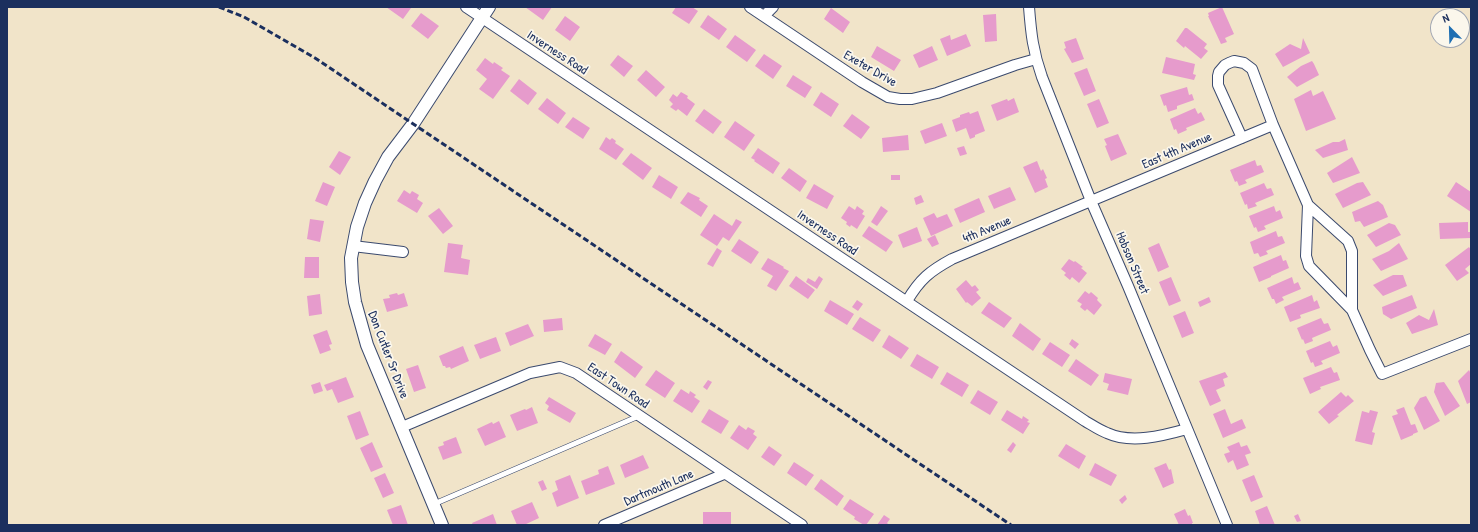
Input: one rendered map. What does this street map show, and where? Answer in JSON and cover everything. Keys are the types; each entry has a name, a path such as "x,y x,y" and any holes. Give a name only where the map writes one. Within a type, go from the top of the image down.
{"street":[{"name":"Inverness Road","path":"466,7 1085,421 1108,434 1123,438 1163,436 1187,429"},
{"name":"Don Cutler Sr Drive","path":"442,525 367,345 360,323 352,282 352,246 364,203 388,157 413,124 489,7"},
{"name":"Exeter Drive","path":"750,7 862,82 888,97 912,99 937,93 1036,59"},
{"path":"764,16 773,7"},
{"name":"Hobson Street","path":"1029,7 1032,40 1036,59 1091,201 1137,307 1227,525"},
{"path":"1242,138 1218,85 1219,72 1225,65 1234,61 1244,63 1252,69 1273,125 1308,205 1348,241 1352,251 1352,310"},
{"name":"East 4th Avenue","path":"1091,201 1273,125"},
{"name":"4th Avenue","path":"907,301 922,279 946,262 1091,201"},
{"path":"1308,205 1306,256 1309,266 1352,310 1382,374 1471,339"},
{"path":"352,246 403,252"},
{"name":"East Town Road","path":"402,427 530,374 560,367 576,373 724,474 802,525"},
{"name":"Dartmouth Lane","path":"604,525 724,474"}],"lane":[{"path":"433,504 639,416"}],"building":[{"path":"386,7 410,7 411,8 403,19"},
{"path":"525,7 552,7 543,20"},
{"path":"676,7 692,7 698,11 689,24 672,13"},
{"path":"1222,7 1234,34 1225,38 1227,42 1221,44 1208,13"},
{"path":"831,8 850,22 843,33 824,19"},
{"path":"421,13 439,26 428,39 411,26"},
{"path":"996,14 997,41 985,42 983,15"},
{"path":"708,15 727,29 719,40 700,27"},
{"path":"565,16 580,27 570,41 555,30"},
{"path":"1185,28 1207,44 1204,48 1208,51 1201,59 1185,46 1184,48 1176,41"},
{"path":"966,34 971,46 947,56 940,39 950,35 951,40"},
{"path":"735,35 756,50 747,62 726,47"},
{"path":"1076,38 1084,59 1072,63 1064,49 1066,48 1064,42"},
{"path":"1303,38 1310,53 1283,67 1275,54 1290,44 1301,49"},
{"path":"877,46 901,60 894,71 871,57"},
{"path":"932,46 938,60 919,68 913,55"},
{"path":"764,54 782,66 773,79 755,66"},
{"path":"618,55 633,66 624,77 610,65"},
{"path":"1166,57 1195,64 1193,74 1196,75 1194,80 1162,73"},
{"path":"485,58 493,64 494,62 503,68 501,70 510,76 493,99 479,89 487,79 476,70"},
{"path":"1312,61 1319,75 1297,87 1287,77 1301,66"},
{"path":"1087,68 1096,91 1084,96 1074,73"},
{"path":"646,70 665,87 656,97 637,80"},
{"path":"793,75 812,87 805,98 786,86"},
{"path":"519,79 537,93 528,105 510,91"},
{"path":"1187,87 1189,95 1192,94 1194,100 1177,106 1177,109 1168,112 1160,95"},
{"path":"1311,90 1313,96 1323,91 1336,119 1306,131 1294,99"},
{"path":"681,92 688,96 687,98 695,104 687,116 678,109 676,111 670,107 673,104 669,100 673,94 677,97"},
{"path":"821,92 839,104 831,117 813,105"},
{"path":"547,98 566,113 558,124 538,109"},
{"path":"1014,98 1019,112 997,121 991,105"},
{"path":"1099,99 1109,123 1097,128 1087,104"},
{"path":"1195,108 1198,114 1201,112 1205,120 1186,128 1187,130 1178,134 1176,129 1174,130 1170,119"},
{"path":"704,109 722,122 713,134 695,121"},
{"path":"978,111 985,131 970,139 966,128 956,132 952,120 960,117 960,115"},
{"path":"852,114 870,127 861,139 843,126"},
{"path":"573,117 590,128 583,139 565,127"},
{"path":"735,121 755,135 744,151 724,137"},
{"path":"942,123 947,136 925,144 920,131"},
{"path":"1118,134 1127,154 1111,161 1104,139"},
{"path":"908,135 909,150 883,152 882,138"},
{"path":"606,137 610,140 612,138 616,141 615,143 624,149 616,160 599,149"},
{"path":"1345,139 1348,150 1323,158 1315,150 1333,142 1339,142"},
{"path":"964,146 967,154 960,156 957,148"},
{"path":"758,148 780,163 773,174 751,158"},
{"path":"339,151 351,157 340,175 329,167"},
{"path":"631,153 652,168 643,180 622,164"},
{"path":"1352,157 1360,173 1333,183 1327,173"},
{"path":"1255,160 1257,166 1261,165 1264,172 1245,180 1247,183 1239,186 1237,181 1235,182 1230,170"},
{"path":"1037,161 1041,171 1043,169 1047,178 1045,179 1048,187 1035,193 1023,167"},
{"path":"789,168 807,181 800,192 781,178"},
{"path":"659,175 678,187 671,199 652,187"},
{"path":"891,175 900,175 900,180 891,180"},
{"path":"323,182 335,187 327,206 315,201"},
{"path":"1363,182 1371,195 1343,208 1335,194 1357,183"},
{"path":"1456,182 1471,192 1471,212 1447,196"},
{"path":"1264,183 1267,189 1271,188 1274,195 1255,203 1257,206 1248,209 1247,204 1245,205 1240,193"},
{"path":"814,184 834,196 827,209 806,198"},
{"path":"1010,187 1016,200 994,209 988,196"},
{"path":"404,190 410,194 412,191 419,195 417,199 423,203 417,213 397,201"},
{"path":"688,192 700,198 699,200 708,206 701,217 680,203"},
{"path":"921,195 924,202 916,205 914,198"},
{"path":"979,198 985,212 960,223 954,209"},
{"path":"1378,201 1383,205 1388,217 1364,227 1360,221 1355,222 1352,212"},
{"path":"849,206 855,210 857,206 864,211 862,214 865,216 857,229 851,225 850,227 846,224 847,222 841,218"},
{"path":"881,206 888,211 877,226 871,222"},
{"path":"1274,206 1276,212 1280,210 1283,218 1264,226 1266,229 1258,232 1256,227 1254,228 1249,216"},
{"path":"439,208 453,226 443,234 428,216"},
{"path":"934,213 937,218 947,214 953,226 931,236 923,218"},
{"path":"714,214 732,226 736,219 742,222 729,241 723,237 717,246 700,235"},
{"path":"310,219 324,221 320,242 307,239"},
{"path":"1468,222 1468,232 1471,232 1471,238 1440,239 1439,223"},
{"path":"1389,223 1395,225 1401,235 1376,247 1367,235"},
{"path":"869,226 893,242 886,252 862,236"},
{"path":"917,227 922,241 903,248 898,235"},
{"path":"1276,231 1278,237 1282,236 1285,243 1266,251 1268,254 1260,257 1258,253 1254,254 1250,242"},
{"path":"935,235 939,244 932,247 927,239"},
{"path":"739,239 759,252 751,264 731,251"},
{"path":"448,243 463,245 461,258 470,260 468,275 444,272"},
{"path":"1159,243 1169,267 1158,272 1148,248"},
{"path":"1399,243 1408,259 1381,271 1372,259 1389,251"},
{"path":"1469,247 1471,250 1471,264 1465,269 1469,273 1457,281 1445,265"},
{"path":"717,248 722,251 713,267 707,264"},
{"path":"1281,255 1283,261 1286,260 1289,268 1259,282 1253,267"},
{"path":"305,257 319,257 319,278 304,278"},
{"path":"768,258 789,271 776,291 767,286 773,276 761,269"},
{"path":"1069,259 1074,262 1075,261 1083,267 1081,268 1087,273 1079,283 1072,277 1070,280 1064,275 1066,273 1061,269"},
{"path":"1393,275 1403,275 1407,286 1383,296 1373,285"},
{"path":"796,276 815,290 808,299 789,286"},
{"path":"819,276 823,279 817,289 806,282 808,278 815,282"},
{"path":"1171,277 1181,301 1169,306 1159,282"},
{"path":"1292,277 1294,284 1298,282 1301,289 1282,297 1284,300 1276,304 1267,288"},
{"path":"966,280 972,287 975,285 979,290 976,292 981,298 972,306 967,302 966,303 956,289"},
{"path":"1085,291 1089,294 1091,292 1098,298 1097,300 1102,305 1094,315 1087,309 1085,311 1080,307 1082,304 1077,301"},
{"path":"397,293 398,295 404,293 408,306 387,312 383,299 390,298 389,295"},
{"path":"320,294 322,314 309,316 307,296"},
{"path":"1312,295 1314,302 1317,300 1320,308 1300,315 1301,318 1290,322 1284,307"},
{"path":"1412,295 1417,308 1391,319 1383,314 1382,307"},
{"path":"1209,297 1211,302 1200,307 1198,302"},
{"path":"830,300 854,314 847,325 824,311"},
{"path":"857,300 863,304 858,311 852,307"},
{"path":"989,302 1012,318 1004,328 981,313"},
{"path":"1434,309 1438,325 1412,334 1406,323 1419,315 1429,320"},
{"path":"1185,311 1194,333 1182,338 1173,316"},
{"path":"860,317 881,330 873,342 852,329"},
{"path":"562,318 563,330 544,332 543,320"},
{"path":"1321,318 1324,324 1328,323 1331,330 1312,338 1313,341 1305,344 1297,328"},
{"path":"1020,323 1041,339 1033,351 1012,336"},
{"path":"528,324 534,336 510,346 505,333"},
{"path":"327,330 332,344 329,345 331,350 320,354 313,335"},
{"path":"595,334 612,344 605,355 588,346"},
{"path":"889,335 909,348 901,359 882,347"},
{"path":"496,337 501,351 480,359 474,345"},
{"path":"1072,339 1079,344 1075,349 1069,344"},
{"path":"1330,341 1333,347 1337,345 1340,353 1321,361 1323,364 1315,367 1313,362 1311,363 1306,351"},
{"path":"1050,342 1070,355 1062,367 1042,354"},
{"path":"463,346 469,361 451,369 450,367 446,368 443,366 439,356"},
{"path":"621,351 643,367 635,378 614,362"},
{"path":"917,354 939,367 932,379 910,366"},
{"path":"1076,359 1099,375 1091,386 1068,371"},
{"path":"418,365 426,388 414,392 406,369"},
{"path":"1331,367 1334,373 1337,372 1340,380 1320,387 1321,389 1310,394 1303,378"},
{"path":"656,370 675,383 665,398 645,385"},
{"path":"1469,370 1471,374 1471,402 1467,404 1458,381"},
{"path":"947,372 969,385 962,397 940,384"},
{"path":"1225,372 1228,377 1223,379 1225,386 1216,390 1221,401 1210,406 1199,381"},
{"path":"1105,373 1132,379 1128,395 1107,390 1109,384 1103,382"},
{"path":"346,377 354,397 338,403 332,389 327,391 324,385"},
{"path":"708,380 712,382 707,390 703,387"},
{"path":"320,382 323,391 314,394 311,385"},
{"path":"1444,382 1460,406 1445,416 1434,392 1436,383"},
{"path":"681,389 689,394 690,391 696,395 694,397 700,401 692,413 673,401"},
{"path":"978,390 998,402 990,415 970,403"},
{"path":"1341,392 1346,397 1348,395 1354,401 1337,415 1339,416 1329,424 1318,412"},
{"path":"1426,396 1440,421 1424,430 1414,408 1420,398"},
{"path":"549,397 576,413 570,423 547,410 549,406 545,403"},
{"path":"532,407 538,423 517,431 510,415"},
{"path":"1404,407 1411,425 1415,424 1418,432 1401,440 1392,416 1398,414 1396,410"},
{"path":"709,409 729,421 721,434 701,422"},
{"path":"1225,409 1231,424 1242,419 1246,428 1223,438 1213,414"},
{"path":"1007,410 1022,419 1023,416 1029,420 1027,422 1030,423 1023,434 1001,420"},
{"path":"1370,410 1378,412 1372,432 1375,433 1372,445 1355,441 1362,411 1369,413"},
{"path":"360,411 369,435 356,440 347,416"},
{"path":"499,421 506,437 485,446 477,429 492,422 493,424"},
{"path":"739,425 746,430 748,427 755,431 753,434 757,437 748,450 730,438"},
{"path":"456,437 462,453 443,460 438,447 444,445 443,442"},
{"path":"372,442 383,467 371,472 360,448"},
{"path":"1013,442 1016,445 1011,453 1007,450"},
{"path":"1239,442 1241,447 1247,445 1251,453 1245,455 1249,465 1237,470 1233,460 1228,463 1224,454 1230,452 1227,447"},
{"path":"1066,444 1086,456 1079,469 1058,456"},
{"path":"769,446 782,455 774,466 761,457"},
{"path":"643,455 649,468 625,478 620,465"},
{"path":"794,462 814,475 806,486 787,473"},
{"path":"1095,463 1117,475 1111,486 1089,475"},
{"path":"1166,463 1169,470 1171,469 1174,483 1163,488 1154,468"},
{"path":"608,466 615,484 586,495 581,481 599,474 598,470"},
{"path":"385,473 394,493 383,498 374,478"},
{"path":"570,475 579,498 557,507 552,493 558,490 555,481"},
{"path":"1254,475 1263,497 1251,502 1242,480"},
{"path":"821,479 844,496 837,506 814,489"},
{"path":"543,480 547,489 542,491 538,482"},
{"path":"1125,495 1127,499 1122,504 1119,500"},
{"path":"850,499 874,514 866,525 854,519 855,517 843,509"},
{"path":"532,502 539,518 524,525 517,525 511,511"},
{"path":"401,505 408,525 393,525 387,510"},
{"path":"1267,506 1275,525 1260,525 1255,511"},
{"path":"1185,509 1188,516 1190,515 1193,523 1192,525 1179,525 1174,514"},
{"path":"703,512 731,512 731,525 703,525"},
{"path":"493,514 497,525 473,525 472,523"},
{"path":"1298,514 1301,521 1297,522 1294,516"},
{"path":"884,515 890,519 887,523 889,525 877,525"}],"railway":[{"path":"219,7 244,17 315,58 1011,525"}]}
